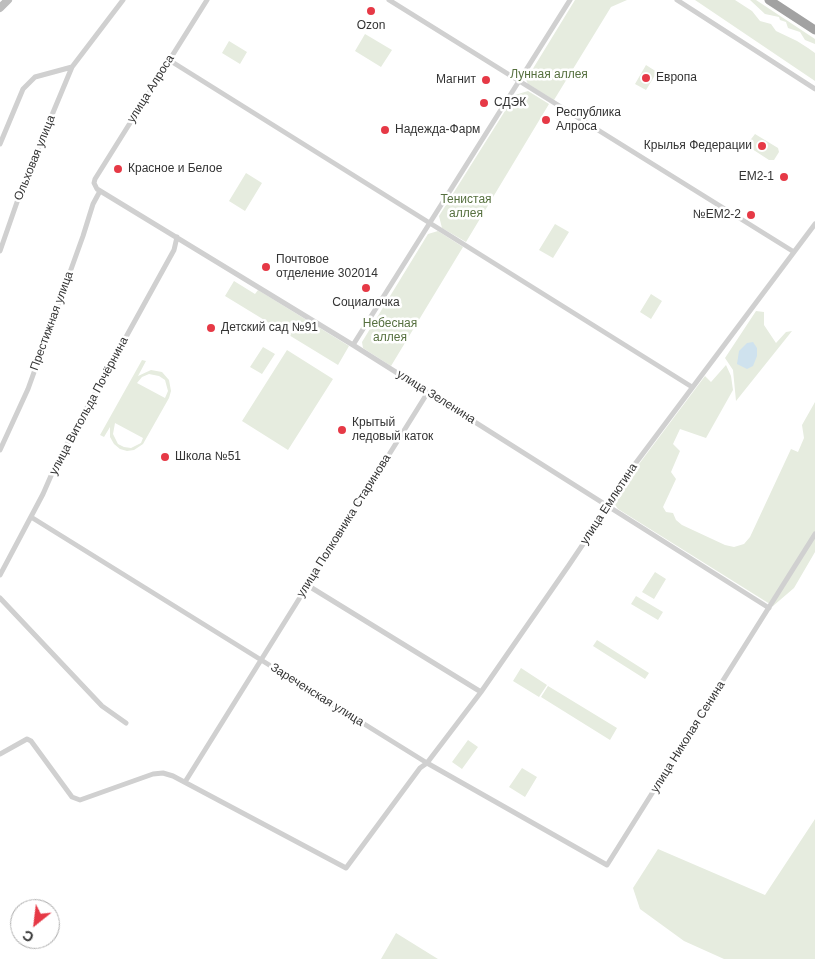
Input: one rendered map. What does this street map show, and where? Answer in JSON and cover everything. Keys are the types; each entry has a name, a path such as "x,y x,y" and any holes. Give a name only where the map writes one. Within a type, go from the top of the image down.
{"highway":[{"path":"769,0 815,30"}],"main road":[{"path":"0,8 8,0"}],"street":[{"name":"Ольховая улица","path":"0,251 24,182 72,67 123,0"},
{"name":"улица Алроса","path":"100,191 95,187 95,179 207,0"},
{"path":"388,0 794,252"},
{"path":"353,345 570,0"},
{"path":"677,0 815,89"},
{"path":"169,60 692,387"},
{"path":"0,144 23,89 35,77 72,67"},
{"name":"улица Зеленина","path":"100,191 353,345 769,608"},
{"name":"Престижная улица","path":"0,450 28,389 93,204 100,191"},
{"name":"улица Емлютина","path":"185,782 346,868 420,768 426,763 481,692 569,565 614,492 815,224"},
{"name":"улица Витольда Почёрнина","path":"0,575 44,494 57,462 174,250 177,237"},
{"name":"улица Полковника Старинова","path":"185,782 428,392"},
{"name":"Зареченская улица","path":"31,517 426,763 607,865"},
{"name":"улица Николая Сенина","path":"607,865 815,534"},
{"path":"307,585 481,692"},
{"path":"0,598 102,706 126,723"},
{"path":"0,754 27,739 72,797 80,800 153,774 163,773 185,782"}],"green space":[{"name":"Лунная аллея","path":"575,0 627,0 611,7 554,100 528,84 526,80"},
{"path":"695,0 735,0 752,11 760,21 771,24 776,31 808,48 815,53 815,81"},
{"path":"750,0 756,0 815,39 815,44 805,40 800,32 788,28 786,22 780,20 779,17 765,14"},
{"path":"365,34 392,50 381,67 355,51"},
{"path":"229,41 247,52 240,64 222,53"},
{"name":"Европа","path":"646,65 657,72 646,90 635,84"},
{"name":"Тенистая аллея","path":"528,91 549,104 466,242 442,228 439,216 515,95"},
{"name":"Крылья Федерации","path":"755,134 778,148 779,152 774,160 769,160 749,147 748,143"},
{"path":"246,173 262,183 245,211 229,201"},
{"path":"555,224 569,232 553,258 539,250"},
{"name":"Небесная аллея","path":"438,231 463,247 391,366 363,348 362,342 428,234"},
{"path":"234,281 255,294 258,290 349,346 338,365 225,296"},
{"path":"651,294 662,301 651,319 640,312"},
{"path":"756,311 764,312 764,325 776,343 786,332 792,331 736,401 733,370 725,358"},
{"path":"263,347 275,354 262,374 250,367"},
{"path":"287,350 333,379 288,450 242,421"},
{"path":"142,360 146,361 138,376 151,370 162,372 169,380 171,391 169,398 143,444 134,450 127,451 120,449 114,444 110,437 110,427 104,437 100,435","holes":["149,374 159,376 165,380 168,391 165,398 137,383 142,377","115,423 143,438 141,443 131,448 118,444 113,434"]},
{"path":"726,365 731,376 733,390 706,438 680,429 673,444 680,451 671,472 676,479 663,507 666,512 673,513 676,520 682,525 725,545 734,547 744,544 750,537 791,449 798,452 804,438 802,425 815,402 815,552 794,588 773,606 618,509 614,503 615,496 705,376 711,382"},
{"path":"655,572 666,579 654,599 642,592"},
{"path":"636,596 663,612 658,620 631,604"},
{"path":"597,640 649,673 645,679 593,646"},
{"path":"521,668 547,685 539,697 513,681"},
{"path":"548,686 617,728 610,740 541,697"},
{"path":"468,740 478,747 462,769 452,762"},
{"path":"522,768 537,777 525,797 509,787"},
{"path":"815,819 815,959 724,959 684,941 640,909 633,888 658,849 765,895"},
{"path":"396,933 438,959 381,959"}],"water":[{"path":"753,342 757,348 757,356 753,366 747,369 737,364 739,351 747,343"}],"place":[{"name":"Ozon","path":"371,11"},
{"name":"Европа","path":"646,78"},
{"name":"Магнит","path":"486,80"},
{"name":"СДЭК","path":"484,103"},
{"name":"Республика Алроса","path":"546,120"},
{"name":"Надежда-Фарм","path":"385,130"},
{"name":"Крылья Федерации","path":"762,146"},
{"name":"Красное и Белое","path":"118,169"},
{"name":"ЕМ2-1","path":"784,177"},
{"name":"№ЕМ2-2","path":"751,215"},
{"name":"Почтовое отделение 302014","path":"266,267"},
{"name":"Социалочка","path":"366,288"},
{"name":"Детский сад №91","path":"211,328"},
{"name":"Крытый ледовый каток","path":"342,430"},
{"name":"Школа №51","path":"165,457"}]}
